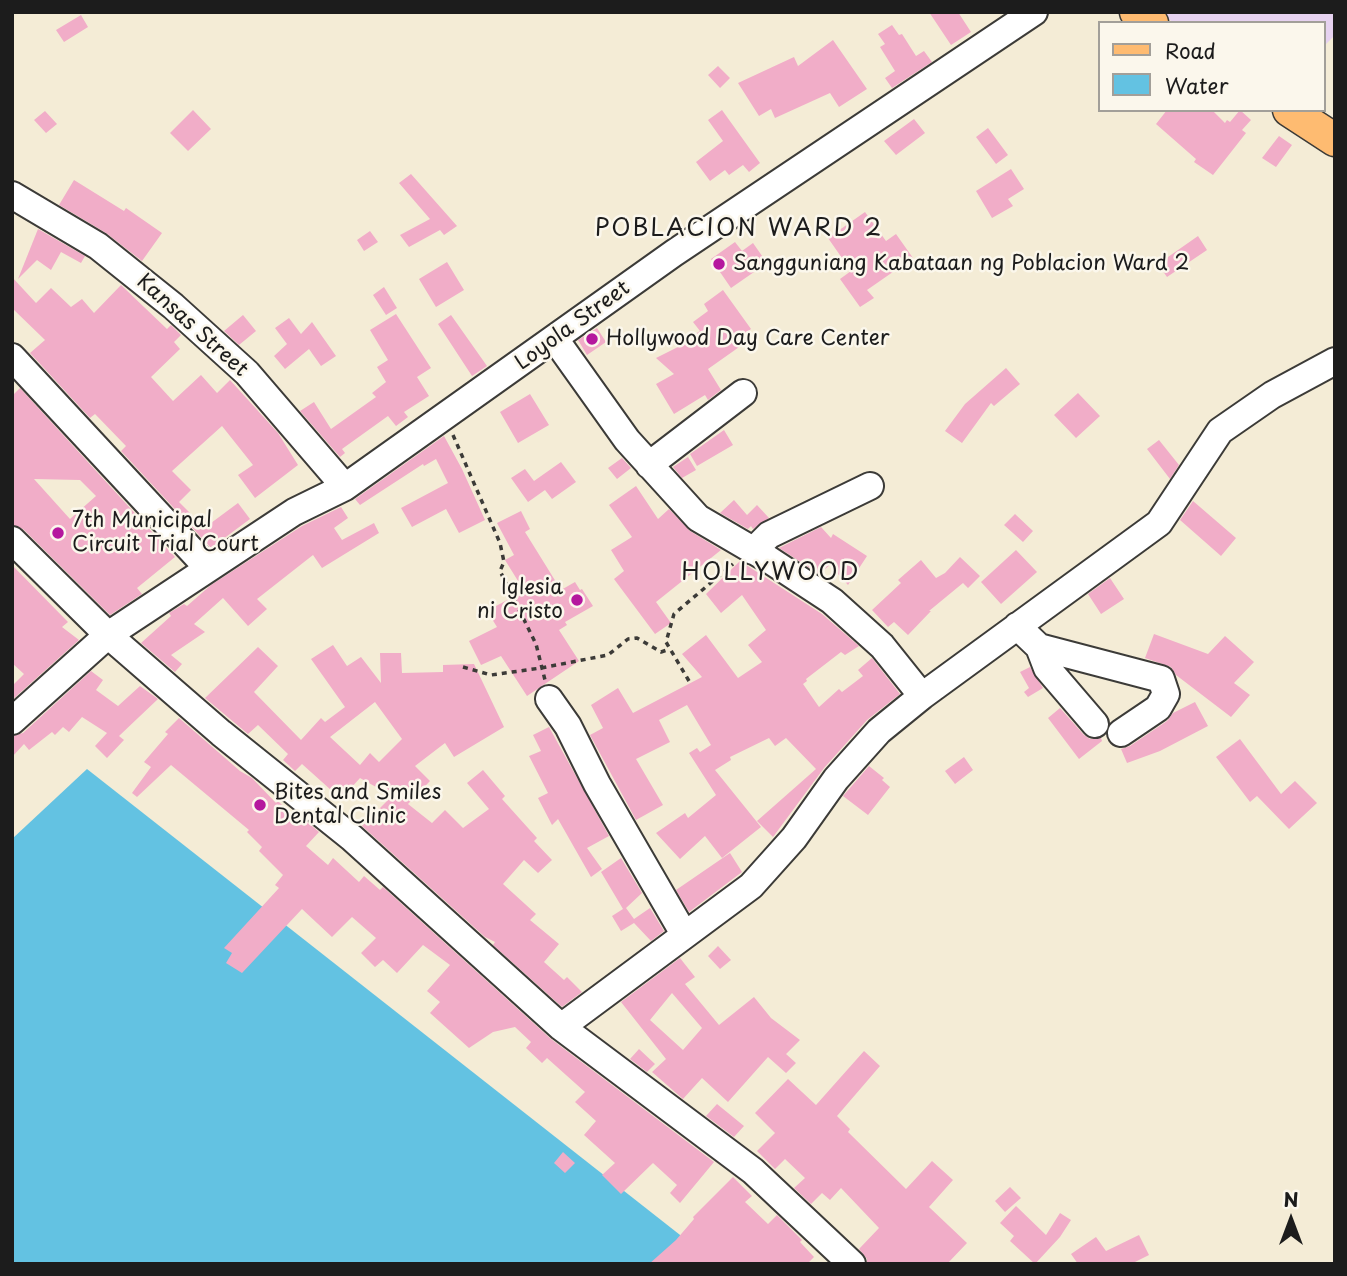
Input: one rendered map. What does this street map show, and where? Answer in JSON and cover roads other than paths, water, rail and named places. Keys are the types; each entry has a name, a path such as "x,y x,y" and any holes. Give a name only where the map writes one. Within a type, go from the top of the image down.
{"main road":[{"path":"1292,112 1335,140"}],"street":[{"name":"Loyola Street","path":"12,721 108,635 294,512 345,487 674,253 1034,12"},
{"name":"Kansas Street","path":"12,195 98,246 173,306 247,373 345,487"},
{"path":"555,340 627,440 698,519 832,601 882,646 922,696"},
{"path":"12,357 208,568"},
{"path":"561,1027 751,886 794,838 845,769 879,731 1017,625 1159,523 1220,431 1272,395 1335,361"},
{"path":"649,464 743,393"},
{"path":"752,550 769,535 870,486"},
{"path":"12,540 108,635 221,733 352,838 561,1027 753,1171 852,1264"},
{"path":"1017,625 1039,647 1047,668 1095,724"},
{"path":"1039,647 1161,679 1166,694 1158,708 1121,733"},
{"path":"549,699 568,726 597,784 684,934"}],"water":[{"path":"87,769 717,1264 12,1264 12,839"}],"place":[{"name":"Sangguniang Kabataan ng Poblacion Ward 2","path":"719,264"},
{"name":"Hollywood Day Care Center","path":"592,339"},
{"name":"7th Municipal Circuit Trial Court","path":"58,533"},
{"name":"Iglesia ni Cristo","path":"577,600"},
{"name":"Bites and Smiles Dental Clinic","path":"260,805"}],"district":[{"name":"POBLACION WARD 2","path":"739,229"},
{"name":"HOLLYWOOD","path":"771,573"}]}
